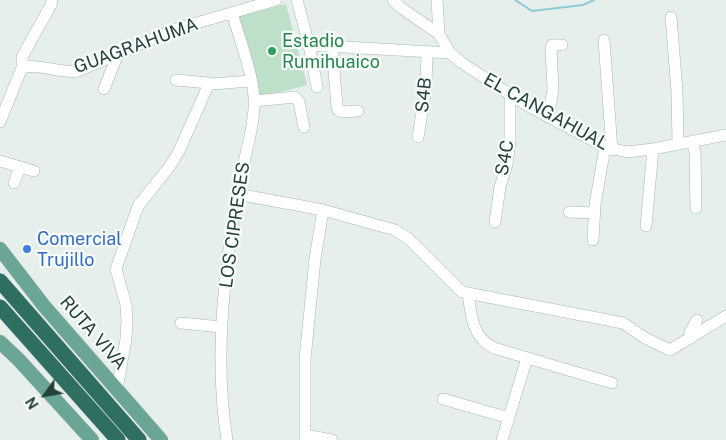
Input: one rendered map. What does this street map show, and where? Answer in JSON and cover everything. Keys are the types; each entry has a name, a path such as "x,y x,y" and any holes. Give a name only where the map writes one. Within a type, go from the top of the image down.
{"highway":[{"name":"RUTA VIVA","path":"0,281 139,440"},
{"path":"0,307 118,440"}],"main road":[{"name":"RUTA VIVA","path":"0,248 44,306 161,440"},
{"path":"0,342 19,360 92,440"}],"street":[{"path":"297,0 309,45 316,87"},
{"name":"EL CANGAHUAL","path":"393,0 439,34 450,53 462,63 548,117 608,148 627,152 654,150 726,135"},
{"path":"437,0 439,34"},
{"name":"GUAGRAHUMA","path":"25,67 32,66 70,72 78,71 176,29 269,1"},
{"path":"0,122 21,70 25,67 22,57 52,3"},
{"name":"LOS CIPRESES","path":"227,440 222,407 221,328 237,194 254,108 251,81 232,13"},
{"path":"671,17 677,91 678,144"},
{"path":"593,240 594,213 608,148 604,40"},
{"path":"309,45 450,53"},
{"path":"548,117 553,90 551,47 552,45 562,45"},
{"path":"332,47 338,110 342,112 358,111"},
{"name":"S4B","path":"418,138 426,88 427,52"},
{"path":"104,89 118,54"},
{"path":"176,80 209,83 209,85"},
{"path":"117,389 126,339 127,322 126,305 116,269 138,206 170,166 179,151 205,90 209,85 251,81"},
{"name":"S4C","path":"495,222 510,141 510,94"},
{"path":"254,101 295,97 299,102 304,127"},
{"path":"692,141 695,152 696,208"},
{"path":"646,226 654,150"},
{"path":"0,161 34,171"},
{"path":"14,183 20,167"},
{"path":"237,194 323,210 399,232 410,239 462,292 623,323 645,338 670,350 726,316"},
{"path":"323,210 315,259 305,358 305,437 332,440"},
{"path":"569,212 594,213"},
{"path":"468,293 474,329 485,344 612,383"},
{"path":"691,338 690,332 697,320"},
{"path":"181,323 221,328"},
{"path":"502,440 527,358"},
{"path":"443,399 509,418"}],"green space":[{"name":"Estadio Rumihuaico","path":"286,4 307,85 258,98 236,17"}],"waterway":[{"path":"515,0 532,11 583,5 594,0"}],"place":[{"name":"Estadio Rumihuaico","path":"272,51"},
{"name":"Comercial Trujillo","path":"27,249"}]}
